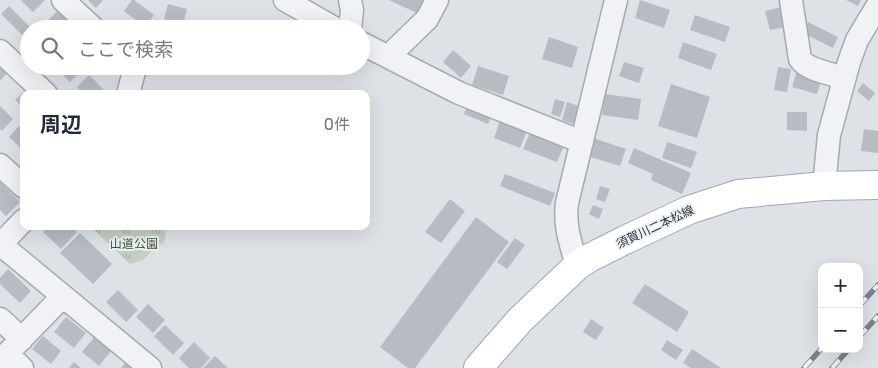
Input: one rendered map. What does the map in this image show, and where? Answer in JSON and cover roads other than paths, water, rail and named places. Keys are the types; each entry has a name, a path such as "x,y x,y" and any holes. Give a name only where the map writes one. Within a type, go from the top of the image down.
{"main road":[{"name":"須賀川二本松線","path":"478,368 520,320 577,266 617,244 689,210 738,194 824,186 878,185"}],"street":[{"path":"63,0 84,20"},
{"path":"285,0 320,20"},
{"path":"350,0 352,10 351,20"},
{"path":"391,58 396,48 428,19 437,0"},
{"path":"577,266 565,216 572,178 616,0"},
{"path":"792,0 802,62 808,67 844,78"},
{"path":"824,186 829,135 844,78 857,40 878,5"},
{"path":"370,48 459,93 582,142"},
{"path":"0,51 20,70"},
{"path":"26,75 42,90"},
{"path":"129,90 133,75"},
{"path":"0,165 20,183"},
{"path":"20,224 0,244 150,368"},
{"path":"0,319 13,355 63,296"}],"railway":[{"path":"863,302 878,285"},
{"path":"863,333 878,316"},
{"path":"804,368 818,352"},
{"path":"832,368 845,353"}],"park label":[{"name":"山道公園","path":"134,244"}]}
